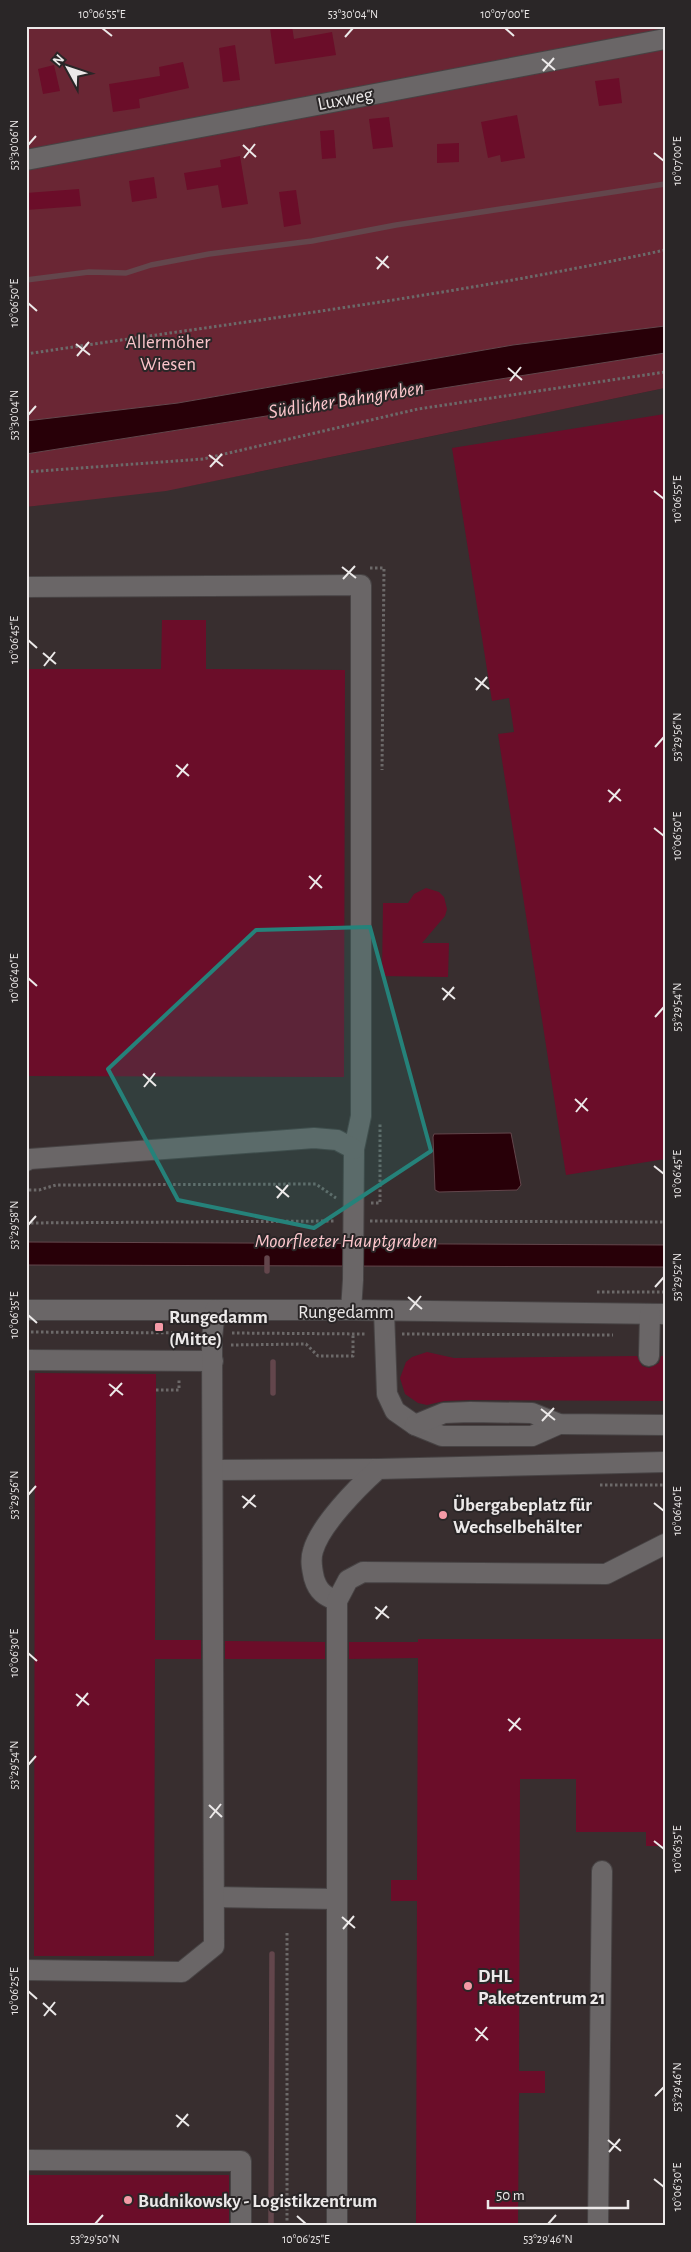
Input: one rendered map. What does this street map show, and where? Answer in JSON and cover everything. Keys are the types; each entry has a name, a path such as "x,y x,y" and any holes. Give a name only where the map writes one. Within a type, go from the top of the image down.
{"street":[{"name":"Luxweg","path":"26,160 665,39"},
{"path":"26,587 362,585 361,1116 354,1149 351,1310"},
{"path":"26,1161 30,1158 129,1150 314,1138 337,1140 354,1149"},
{"name":"Rungedamm","path":"26,1310 351,1310 657,1314"},
{"path":"26,1970 182,1972 214,1946 213,1346 215,1310"},
{"path":"384,1311 387,1394 395,1411 415,1425 444,1413 470,1412 532,1413 559,1424 665,1425"},
{"path":"649,1356 649,1335 657,1314"},
{"path":"26,1360 180,1361 213,1346"},
{"path":"213,1470 378,1469 665,1462"},
{"path":"338,1601 324,1596 316,1585 311,1568 312,1552 319,1536 356,1488 378,1469"},
{"path":"337,2226 338,1601 348,1580 363,1572 606,1574 665,1544"},
{"path":"598,2226 602,1871"},
{"path":"214,1897 337,1899"},
{"path":"26,2160 241,2161 241,2226"}],"path":[{"path":"26,354 354,306 587,267 665,250"},
{"path":"26,472 203,459 418,409 665,372"},
{"path":"364,568 384,568 382,776"},
{"path":"26,1187 28,1190 39,1190 56,1185 316,1184 339,1201 380,1203 380,1115"},
{"path":"26,1332 213,1346 306,1344 318,1356 352,1356 353,1334"},
{"path":"213,1346 353,1334 649,1335"},
{"path":"156,1390 178,1390 180,1361"},
{"path":"598,1485 665,1485"},
{"path":"286,1933 287,2226"}],"highlighted area":[{"path":"370,927 431,1151 314,1228 178,1200 108,1069 256,930"}],"shaded area":[{"path":"665,388 665,2226 26,2226 26,507 194,485"}],"green space":[{"name":"Allermöher Wiesen","path":"26,26 665,26 665,326 513,345 178,403 26,421"},
{"path":"665,353 665,388 166,491 26,507 26,454"}],"water":[{"name":"Südlicher Bahngraben","path":"665,326 665,353 26,454 26,421 178,403 513,345"},
{"path":"511,1133 521,1185 517,1190 439,1192 435,1190 434,1134"},
{"path":"26,1242 665,1245 665,1267 26,1265"}],"building":[{"path":"292,26 294,39 332,32 336,55 275,64 270,28"},
{"path":"235,45 240,80 223,82 219,48"},
{"path":"183,62 189,88 139,99 140,108 113,112 109,84 160,76 159,67"},
{"path":"54,65 60,91 43,94 38,69"},
{"path":"619,78 622,103 599,106 595,81"},
{"path":"517,115 525,158 501,162 500,155 488,158 481,122"},
{"path":"389,117 393,147 373,149 369,119"},
{"path":"334,130 336,158 322,159 320,131"},
{"path":"459,143 459,162 437,163 437,144"},
{"path":"240,156 248,204 222,208 218,185 187,190 184,173 221,167 220,160"},
{"path":"154,177 157,198 132,202 129,181"},
{"path":"79,189 81,206 26,210 26,193"},
{"path":"296,190 301,224 284,227 279,192"},
{"path":"665,414 665,1159 566,1175 498,734 514,732 509,698 492,701 452,448"},
{"path":"162,620 206,620 206,669 345,670 344,1077 26,1076 26,669 161,669"},
{"path":"426,888 439,892 444,897 447,909 445,916 422,943 449,943 448,977 382,976 383,903 408,903 414,894"},
{"path":"427,1352 454,1358 637,1356 642,1366 649,1368 659,1363 661,1356 665,1356 665,1401 470,1400 444,1401 427,1405 418,1403 405,1394 400,1378 406,1362 412,1357"},
{"path":"35,1373 156,1374 155,1640 201,1640 201,1659 155,1659 154,1956 34,1956"},
{"name":"DHL Paketzentrum 21","path":"418,1639 665,1639 665,1846 646,1846 646,1832 576,1832 576,1779 520,1779 519,2071 545,2071 545,2093 519,2093 518,2226 416,2226 417,1901 391,1901 391,1880 417,1880 418,1658 349,1659 349,1642 418,1642"},
{"path":"225,1641 325,1642 325,1659 225,1659"},
{"name":"Budnikowsky - Logistikzentrum","path":"26,2175 229,2175 229,2226 26,2226"}],"waterway":[{"path":"26,280 89,272 126,273 151,265 209,254 312,241 396,225 665,184"},
{"name":"Moorfleeter Hauptgraben","path":"267,1258 267,1271"},
{"path":"273,1362 273,1393"},
{"path":"271,2226 272,1954"}],"place":[{"name":"Rungedamm (Mitte)","path":"159,1327"},
{"name":"Übergabeplatz für Wechselbehälter","path":"443,1515"},
{"name":"DHL Paketzentrum 21","path":"468,1986"},
{"name":"Budnikowsky - Logistikzentrum","path":"128,2200"}]}
